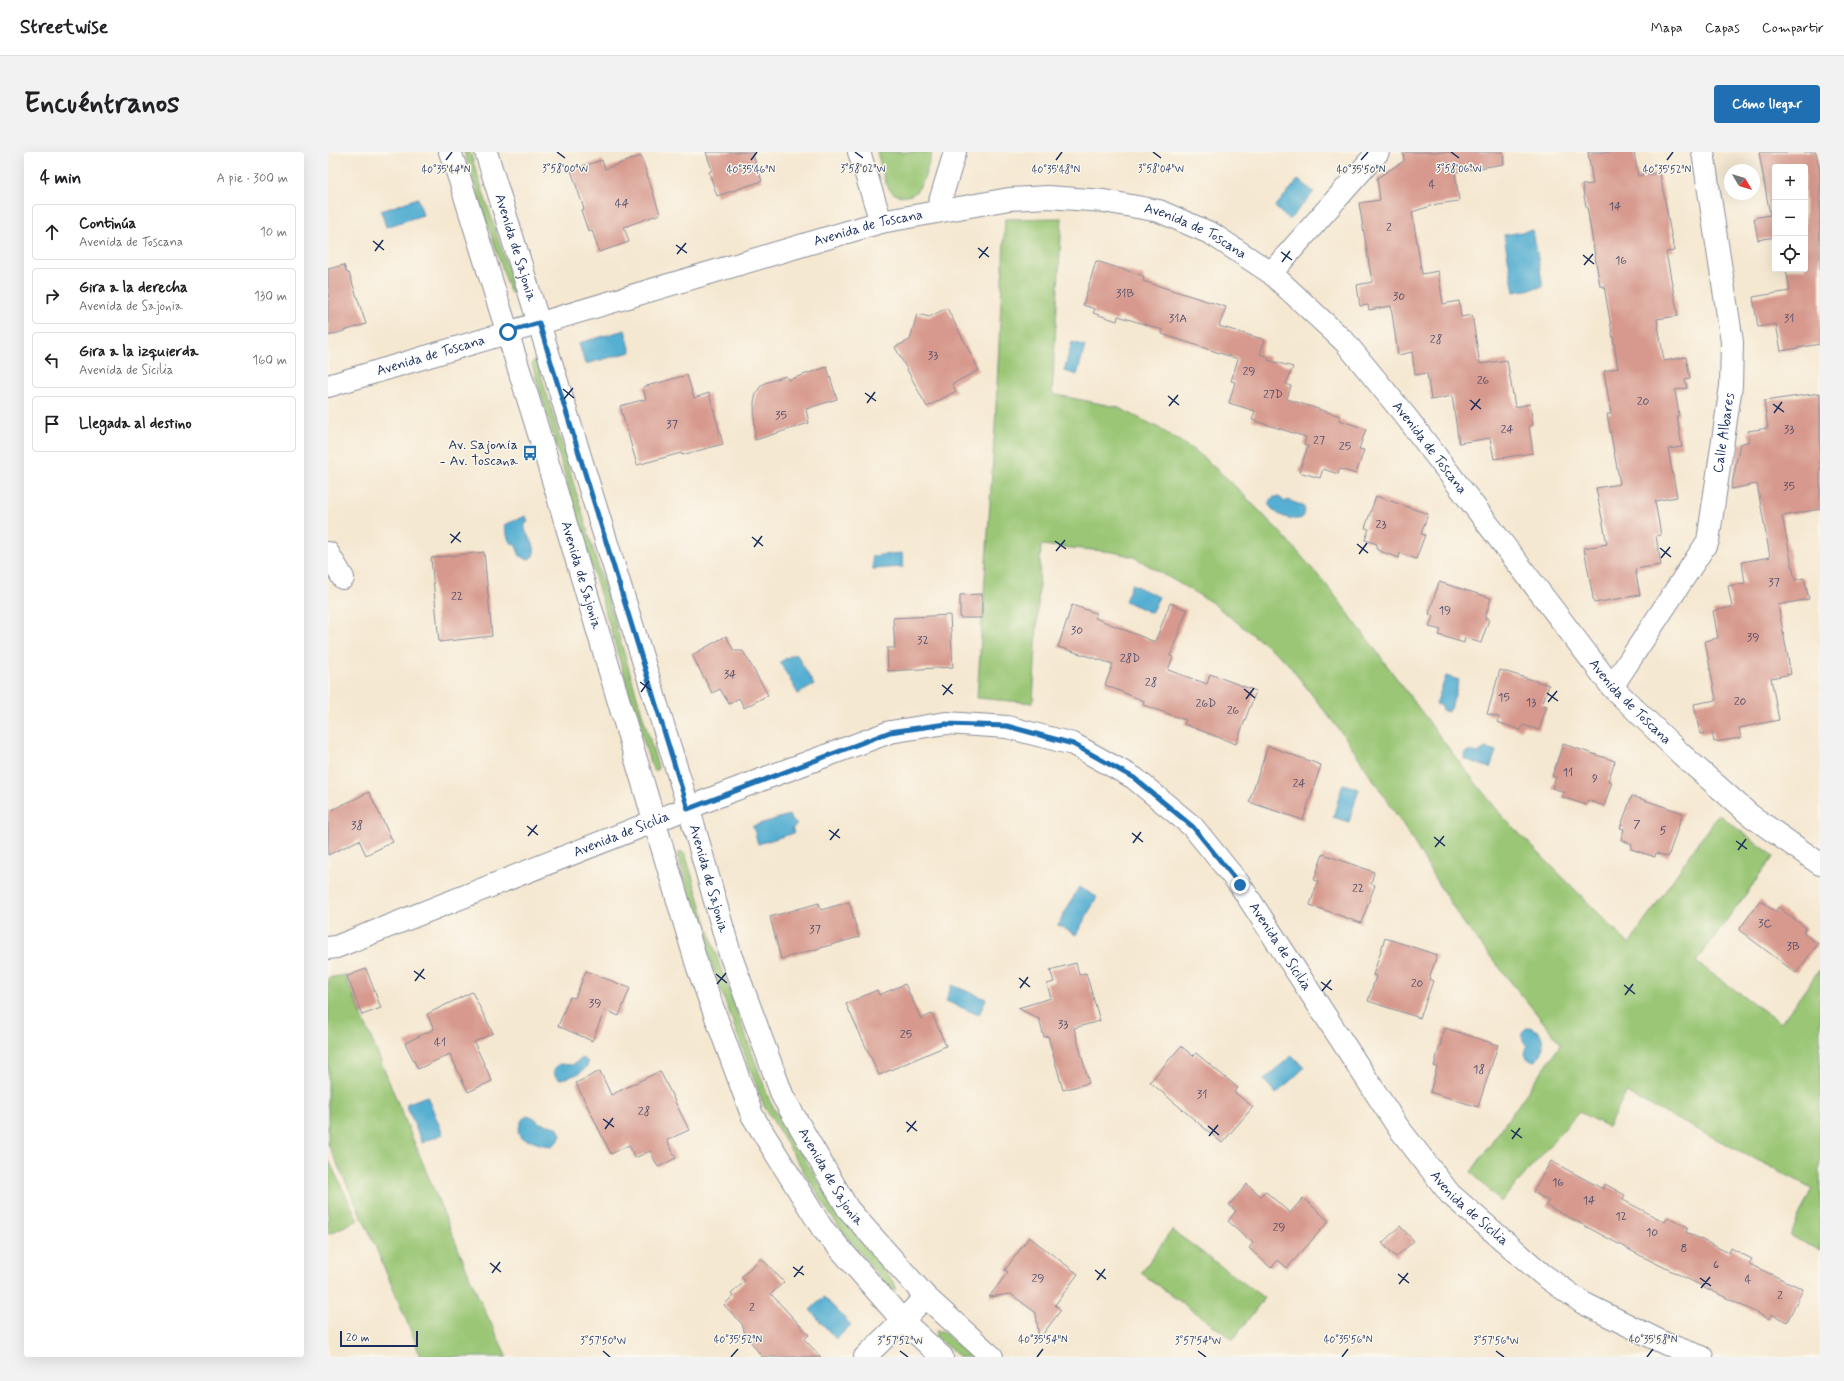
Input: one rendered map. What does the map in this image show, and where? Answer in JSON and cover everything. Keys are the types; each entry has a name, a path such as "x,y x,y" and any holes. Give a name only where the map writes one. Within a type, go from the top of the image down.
{"street":[{"name":"Avenida de Sajonia","path":"450,152 508,332 698,968 752,1115 822,1228 903,1321 942,1357"},
{"name":"Avenida de Sajonia","path":"486,152 688,809 730,954 783,1097 848,1209 926,1297 992,1357"},
{"path":"859,152 881,222"},
{"path":"937,211 955,152"},
{"path":"1271,273 1378,152"},
{"name":"Calle Albares","path":"1612,686 1708,541 1731,386 1732,342 1703,152"},
{"name":"Avenida de Toscana","path":"328,386 881,222 937,211 1009,200 1048,196 1104,201 1159,212 1212,234 1271,273 1345,342 1407,418 1612,686 1681,754 1750,815 1820,864"},
{"path":"328,552 343,578"},
{"name":"Avenida de Sicilia","path":"328,948 336,947 654,822 890,732 946,724 1007,726 1073,744 1134,778 1193,827 1240,885 1398,1127 1450,1194 1542,1274 1583,1303 1666,1344 1702,1357"},
{"path":"865,1357 926,1297"}],"green space":[{"path":"464,152 470,152 515,290 513,294 510,292"},
{"path":"877,152 932,152 926,174 919,188 908,196 901,196 891,191 882,172"},
{"path":"1062,218 1052,394 1117,407 1157,427 1197,452 1231,482 1282,534 1330,589 1456,758 1502,816 1629,944 1718,814 1774,856 1696,962 1781,1023 1820,969 1820,1250 1790,1236 1812,1188 1626,1093 1608,1127 1579,1112 1501,1202 1471,1172 1561,1044 1465,925 1435,879 1408,832 1347,740 1285,660 1211,602 1134,557 1113,552 1041,545 1033,703 977,698 995,427 1005,219"},
{"path":"534,360 537,361 655,757 658,768 656,771 653,769 649,759 532,364"},
{"path":"680,851 685,854 719,963 770,1102 838,1213 895,1284 895,1290 889,1289 833,1219 764,1106 712,966 678,857"},
{"path":"345,975 477,1294 507,1357 420,1357 415,1341 373,1241 328,1144 328,978"},
{"path":"328,1159 358,1220 328,1234"},
{"path":"1172,1230 1264,1298 1233,1340 1141,1273"},
{"path":"936,1331 942,1331 972,1357 960,1357 936,1337"}],"water":[{"path":"1298,180 1314,192 1289,220 1275,207"},
{"path":"418,198 423,215 386,227 381,211"},
{"path":"1533,230 1543,287 1514,292 1504,235"},
{"path":"625,330 631,352 585,364 579,343"},
{"path":"1072,342 1085,346 1077,375 1064,371"},
{"path":"1274,497 1279,497 1285,502 1288,500 1303,506 1305,512 1302,518 1293,519 1284,517 1275,512 1269,505 1270,500"},
{"path":"526,516 528,522 525,524 526,533 534,547 533,556 528,560 520,556 516,546 509,541 504,525"},
{"path":"902,553 903,567 873,569 872,556"},
{"path":"1132,584 1159,597 1151,613 1125,601"},
{"path":"796,653 814,685 798,694 780,662"},
{"path":"1446,676 1459,680 1451,709 1447,712 1442,710 1442,706 1436,704"},
{"path":"1486,748 1496,751 1490,768 1464,759 1466,752 1469,751 1477,753"},
{"path":"1343,784 1359,789 1349,822 1333,817"},
{"path":"789,815 791,820 796,823 796,826 792,828 794,833 758,844 753,826"},
{"path":"1079,887 1097,897 1076,935 1058,925"},
{"path":"952,985 986,999 979,1015 946,1001"},
{"path":"1530,1027 1539,1032 1543,1044 1542,1052 1534,1061 1527,1058 1525,1054 1527,1046 1522,1038 1522,1032 1526,1028"},
{"path":"1292,1055 1304,1068 1276,1094 1264,1080"},
{"path":"583,1058 588,1062 585,1069 581,1072 573,1076 560,1079 555,1076 554,1069 559,1064 572,1065"},
{"path":"427,1096 443,1134 422,1143 406,1104"},
{"path":"528,1116 533,1117 540,1123 557,1127 561,1135 559,1140 552,1146 543,1145 521,1138 518,1132 520,1124 523,1118"},
{"path":"824,1297 851,1325 836,1339 810,1310"}],"building":[{"path":"706,152 752,152 762,181 717,196 709,172 712,170"},
{"path":"1403,152 1503,152 1504,164 1455,172 1459,201 1437,204 1412,212 1422,274 1438,271 1443,304 1459,301 1461,317 1472,315 1480,364 1507,360 1515,407 1530,404 1533,425 1529,426 1533,453 1494,459 1490,438 1459,443 1452,396 1431,400 1427,373 1415,375 1412,352 1398,355 1391,306 1369,310 1368,305 1360,306 1357,285 1372,282 1359,203 1380,200 1377,178 1404,161"},
{"path":"1588,152 1634,152 1638,176 1660,173 1674,251 1666,252 1678,316 1657,319 1664,361 1686,357 1690,378 1685,379 1687,388 1675,390 1682,447 1668,449 1677,497 1655,501 1661,535 1656,536 1661,565 1635,569 1640,595 1594,603 1584,548 1607,544 1596,488 1620,484 1607,414 1611,414 1604,371 1618,368 1604,286 1600,286 1582,185 1593,184"},
{"path":"1759,152 1816,152 1820,173 1820,344 1781,351 1776,324 1758,327 1753,297 1790,291 1787,272 1808,272 1808,164 1772,164 1772,238 1758,240 1754,218 1770,215"},
{"path":"641,156 660,214 624,227 629,242 599,252 592,230 588,231 581,210 584,209 571,170 602,160 605,169"},
{"path":"1096,261 1144,276 1143,281 1226,307 1219,326 1265,340 1260,354 1269,357 1268,360 1293,367 1286,384 1291,386 1287,399 1340,416 1339,420 1366,429 1359,449 1364,450 1356,474 1340,469 1338,474 1323,469 1320,478 1299,472 1308,446 1304,445 1306,437 1252,420 1255,411 1229,403 1235,382 1231,381 1238,359 1162,334 1163,330 1118,316 1117,321 1093,313 1095,309 1083,305"},
{"path":"344,265 347,273 349,273 366,324 328,336 328,269"},
{"path":"947,308 979,370 952,384 956,391 927,407 895,347 910,340 917,314 929,317"},
{"path":"827,367 837,399 806,409 809,423 755,440 754,402 760,387 765,383 786,376 788,380"},
{"path":"687,375 694,398 709,393 723,444 682,455 681,453 637,465 620,406 646,399 643,387"},
{"path":"1820,393 1820,509 1782,516 1795,580 1804,578 1809,599 1778,605 1791,674 1771,678 1779,720 1739,728 1741,738 1714,742 1712,732 1700,734 1694,704 1716,700 1705,641 1718,638 1713,611 1732,607 1728,586 1745,583 1742,562 1770,557 1757,484 1731,489 1740,444 1750,441 1748,431 1768,428 1764,401"},
{"path":"1376,496 1428,514 1421,534 1425,535 1416,559 1400,553 1399,558 1377,550 1377,544 1365,540 1369,529 1365,528"},
{"path":"484,552 492,636 439,642 431,558"},
{"path":"1439,582 1491,598 1485,618 1489,619 1481,643 1465,638 1464,643 1451,639 1439,635 1441,630 1429,627 1433,616 1429,614"},
{"path":"982,594 982,618 960,618 960,595"},
{"path":"1170,603 1187,610 1170,656 1173,657 1168,670 1207,684 1210,674 1256,691 1236,744 1184,724 1186,720 1143,705 1144,701 1105,685 1113,664 1058,647 1072,605 1096,613 1095,618 1155,642"},
{"path":"950,615 953,667 888,671 887,648 895,648 893,618"},
{"path":"726,636 734,651 743,651 768,695 744,708 739,698 729,704 720,689 712,693 692,655"},
{"path":"1500,670 1549,685 1542,705 1547,706 1539,730 1523,725 1521,730 1497,722 1499,717 1487,714"},
{"path":"1563,744 1615,761 1608,781 1612,782 1604,806 1588,800 1586,805 1562,797 1564,792 1552,788 1556,777 1552,776"},
{"path":"1268,746 1321,765 1303,820 1249,802"},
{"path":"369,792 393,842 366,855 359,840 328,855 328,812"},
{"path":"1632,796 1683,813 1668,857 1656,853 1655,857 1631,849 1632,844 1621,840 1624,829 1620,828"},
{"path":"1323,854 1374,872 1371,884 1375,885 1361,923 1310,905 1318,881 1314,880"},
{"path":"1760,900 1775,912 1778,907 1806,928 1803,933 1818,944 1796,973 1739,930"},
{"path":"849,902 859,937 781,959 770,917 819,903 821,910"},
{"path":"1385,938 1437,955 1429,979 1433,981 1420,1018 1368,1001 1376,976 1373,975"},
{"path":"1076,963 1079,975 1086,973 1100,1021 1074,1028 1089,1083 1063,1090 1048,1036 1044,1037 1039,1019 1018,1008 1051,998 1047,984 1054,982 1050,970"},
{"path":"366,969 381,1008 362,1015 347,976"},
{"path":"586,971 630,988 619,1016 605,1010 592,1041 558,1026 570,997 575,998"},
{"path":"905,984 921,1019 932,1014 946,1046 879,1075 846,1004 877,990 879,995"},
{"path":"472,992 493,1033 474,1042 492,1081 468,1092 450,1054 418,1069 405,1043 434,1029 427,1014"},
{"path":"1445,1028 1498,1045 1478,1107 1430,1092 1437,1067 1434,1066"},
{"path":"1181,1046 1193,1056 1196,1053 1238,1088 1234,1092 1253,1107 1222,1143 1150,1082"},
{"path":"600,1071 611,1095 660,1071 689,1130 667,1140 676,1158 658,1167 650,1151 635,1158 629,1145 611,1154 576,1083"},
{"path":"1551,1161 1603,1189 1605,1184 1625,1195 1623,1200 1665,1222 1668,1217 1688,1227 1686,1232 1729,1253 1731,1248 1752,1259 1749,1264 1803,1289 1787,1322 1771,1314 1769,1319 1641,1256 1546,1205 1549,1201 1533,1192"},
{"path":"1247,1184 1261,1196 1265,1191 1290,1213 1303,1198 1329,1221 1287,1268 1278,1260 1271,1268 1249,1248 1253,1243 1228,1221 1236,1211 1229,1205"},
{"path":"1400,1226 1414,1241 1396,1257 1382,1243"},
{"path":"1029,1237 1078,1274 1055,1305 1061,1310 1039,1339 1036,1313 1011,1294 989,1297 1008,1272 1005,1270"},
{"path":"761,1258 784,1282 771,1294 809,1335 804,1339 821,1357 762,1357 745,1334 742,1324 724,1305 733,1296 731,1294 745,1281 741,1277"}],"place":[{"name":"Av. Sajonia - Av. Toscana","path":"530,453"}],"route":[{"path":"508,332 539,323 688,809 731,791 890,732 946,724 1007,726 1073,744 1134,778 1193,827 1240,885"}]}
